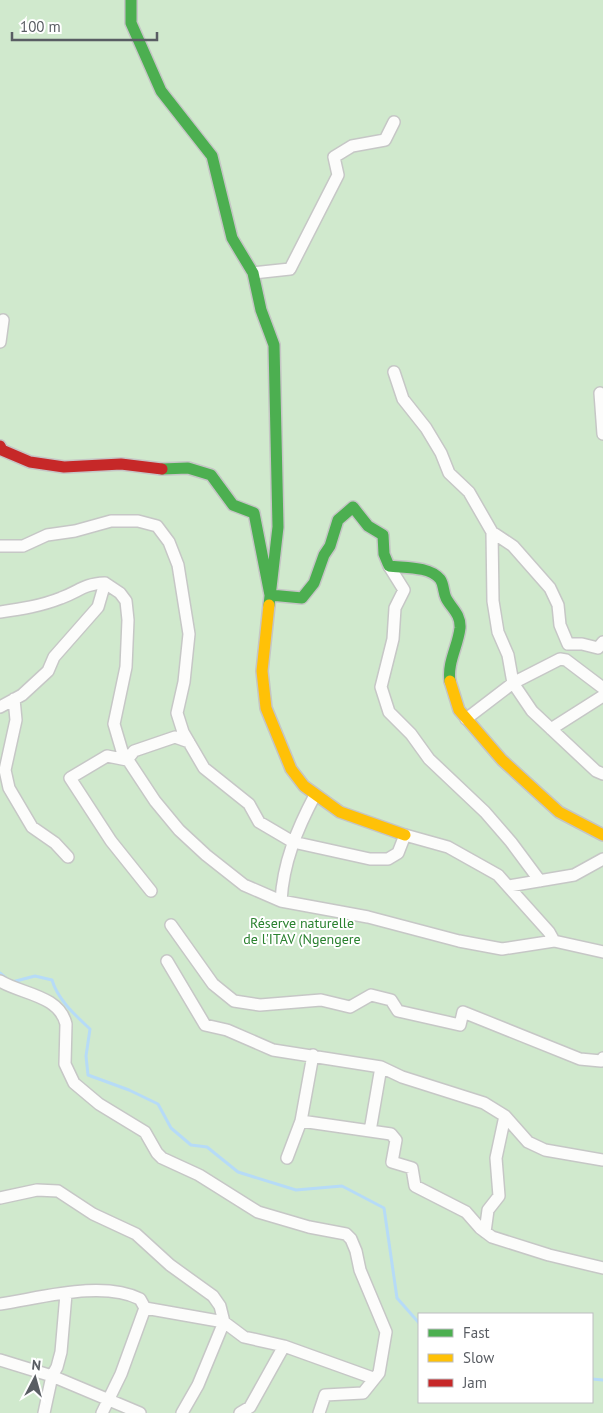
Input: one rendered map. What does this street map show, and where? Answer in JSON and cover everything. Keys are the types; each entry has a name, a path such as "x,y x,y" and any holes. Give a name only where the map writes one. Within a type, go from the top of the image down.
{"street":[{"path":"131,0 131,22 161,91 212,156 232,238 253,273 262,310 274,345 278,526 262,671 266,708 291,769 304,786 340,812 405,835 448,847 498,875 549,932 554,941"},
{"path":"253,273 290,269 338,175 334,156 352,146 385,140 394,122"},
{"path":"0,342 3,320"},
{"path":"394,372 403,399 426,428 441,453 449,473 469,492 492,532 513,546 550,588 558,605 560,625 568,644 582,644 598,648 603,642"},
{"path":"600,393 603,434"},
{"path":"0,446 2,450 30,462 64,467 121,464 164,469 188,468 211,475 233,505 254,513 270,595"},
{"path":"270,595 302,598 314,582 324,555 330,546 338,520 354,507 368,526 383,535 384,554 404,590 394,608 393,640 381,687 389,712 411,734 429,759 485,812 511,842 540,881"},
{"path":"0,546 23,546 47,535 75,531 112,520 138,521 157,526 170,542 178,565 189,634 184,682 176,713 189,742 204,768 249,804 259,822 294,842 370,859 388,859 398,854 405,835"},
{"path":"492,532 493,601 498,632 508,655 513,683 532,711 601,770"},
{"path":"389,566 429,571 441,580 446,598 456,610 460,626 456,650 448,671 451,689 459,710 466,719 502,760 559,812 603,835"},
{"path":"0,612 28,609 63,598 90,584 105,583 120,593 126,601 127,610 126,667 114,724 127,760 155,801 179,830 244,885 281,901 368,916 459,940 502,949 554,941 603,952"},
{"path":"0,707 14,699 48,672 54,658 98,607 105,583"},
{"path":"466,719 513,683 560,659 566,660 603,688"},
{"path":"551,729 603,696"},
{"path":"14,699 16,720 5,770 9,788 32,828 55,843 68,857"},
{"path":"127,760 134,750 175,738 189,742"},
{"path":"127,760 107,756 70,778 111,841 150,891"},
{"path":"281,901 282,878 294,842 315,795"},
{"path":"509,886 574,875 603,859"},
{"path":"171,925 213,984 234,1001 260,1005 321,1000 350,1007 371,995 391,1000 398,1011 460,1025 463,1012 580,1059 602,1060 603,1058"},
{"path":"167,961 205,1025 227,1030 273,1050 381,1067 402,1076 484,1103 505,1116 528,1142 545,1150 603,1160"},
{"path":"0,981 40,997 57,1009 65,1018 67,1037 65,1064 74,1083 99,1104 145,1132 156,1153 162,1158 199,1175 228,1195 271,1218 346,1234 351,1240 356,1251 360,1270 386,1332 379,1373 373,1378 363,1393 326,1395 319,1413"},
{"path":"287,1158 301,1122 313,1055"},
{"path":"370,1131 381,1067"},
{"path":"485,1232 488,1210 499,1196 496,1158 505,1116"},
{"path":"301,1122 394,1136 392,1162 412,1168 415,1186 466,1212 485,1232 549,1255 603,1268"},
{"path":"0,1198 37,1190 58,1192 93,1214 136,1234 170,1265 213,1296 220,1306 224,1322 198,1385 182,1413"},
{"path":"0,1304 88,1289 116,1291 140,1299 145,1308 120,1374 102,1413"},
{"path":"44,1413 52,1376 58,1367 61,1352 66,1294"},
{"path":"145,1308 224,1322 244,1337 284,1346 373,1378"},
{"path":"240,1413 250,1407 284,1346"},
{"path":"0,1360 52,1376 140,1413"}],"green space":[{"name":"Réserve naturelle de l'ITAV (Ngengere","path":"0,0 603,0 603,1413 0,1413"}],"waterway":[{"path":"0,973 7,979"},
{"path":"12,982 35,976 52,980 63,1001 90,1029 86,1056 88,1075 129,1090 158,1104 171,1128 191,1145 207,1147 238,1172 296,1190 342,1186 384,1208 397,1298 418,1322"},
{"path":"593,1379 603,1380"}],"traffic: fast":[{"path":"131,0 131,23 161,91 212,156 232,238 253,273 261,310 274,345 278,527 269,605"},
{"path":"162,469 188,468 211,475 233,505 254,513 270,595 302,598 314,583 324,555 330,546 338,520 353,507 368,526 383,535 384,554 389,566 423,570 430,572 440,579 446,598 460,623 459,635 451,661 450,681"}],"traffic: slow":[{"path":"269,605 262,671 266,708 291,769 304,786 340,812 405,835"},
{"path":"450,681 459,710 502,760 559,812 603,835"}],"traffic: jam":[{"path":"0,446 2,450 30,462 64,467 121,464 162,469"}]}
